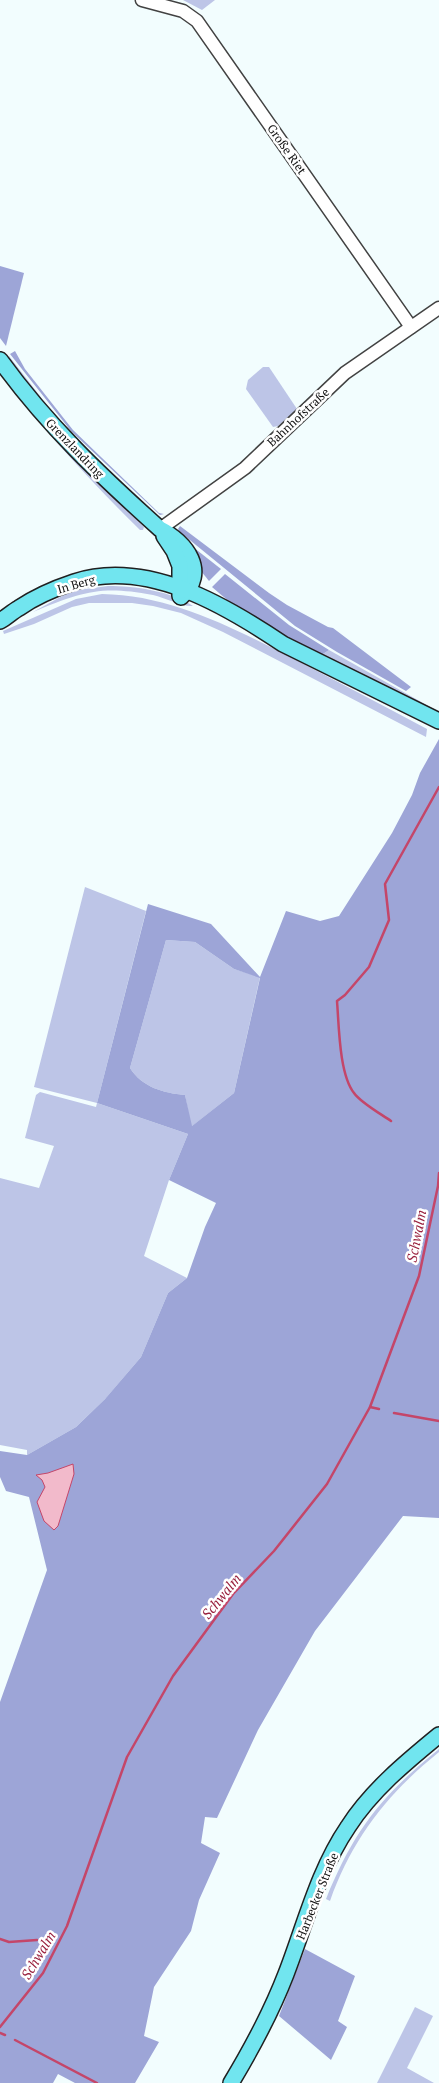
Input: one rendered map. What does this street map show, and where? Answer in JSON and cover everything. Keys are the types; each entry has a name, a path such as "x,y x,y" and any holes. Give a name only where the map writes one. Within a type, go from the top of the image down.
{"main road":[{"name":"Grenzlandring","path":"0,360 35,406 73,449 160,529 168,533 183,546 191,559 194,572 207,588 245,621"},
{"name":"Grenzlandring","path":"160,529 179,561 182,592"},
{"path":"182,592 194,579 194,572"},
{"name":"In Berg","path":"5,618 20,607 45,594 75,582 105,576 162,582 182,592"},
{"path":"182,592 245,621 283,644 439,721"},
{"path":"182,592 271,640 283,644"},
{"name":"Harbecker Straße","path":"231,2083 254,2045 272,2009 308,1913 332,1856 347,1827 394,1774 439,1735"}],"street":[{"name":"Große Riet","path":"142,0 184,11 197,21 411,328"},
{"name":"Bahnhofstraße","path":"160,529 245,468 345,373 439,308"}],"shaded area":[{"path":"183,0 215,0 202,10"},
{"path":"0,266 24,273 6,346 0,338"},
{"path":"15,351 25,369 73,430 159,513 164,514 160,515 71,431 10,354"},
{"path":"9,356 60,422 150,510 147,510 88,455 8,363"},
{"path":"263,367 269,367 297,409 278,426 273,427 246,389 248,380"},
{"path":"9,384 80,464 144,527 143,530 140,530 123,513 72,459"},
{"path":"180,526 269,593 287,605 333,628 411,687 406,691 295,626 180,532 178,529"},
{"path":"184,540 221,569 209,581 201,571"},
{"path":"225,574 289,625 329,650 320,656 277,634 237,607 212,587"},
{"path":"108,586 152,590 164,593 193,606 153,595 105,591 79,595 33,612 64,595 78,590"},
{"path":"102,594 153,600 178,607 226,626 296,660 427,729 426,737 223,632 181,613 153,606 132,603 89,603 72,607 34,624 4,634 3,631 76,599"},
{"path":"329,650 439,712 439,716 320,656"},
{"path":"439,739 439,1518 403,1516 315,1631 258,1730 217,1818 205,1817 201,1843 220,1853 199,1900 191,1931 154,1987 144,2036 159,2042 135,2083 75,2083 58,2074 53,2083 0,2083 0,1702 47,1570 29,1497 6,1491 0,1477 0,1451 27,1455 76,1427 105,1399 141,1357 168,1293 187,1278 205,1227 216,1203 169,1180 188,1134 97,1103 148,904 211,924 260,977 286,911 320,921 339,916 392,833 412,795 420,773","holes":["166,940 195,942 234,969 260,978 234,1093 192,1126 185,1095 169,1093 154,1088 141,1080 130,1068"]},
{"path":"85,887 146,911 97,1103 34,1087"},
{"path":"166,940 195,942 234,969 260,977 234,1093 191,1127 185,1095 169,1093 154,1088 135,1075 130,1068"},
{"path":"40,1092 96,1107 97,1103 188,1134 169,1180 144,1256 187,1278 168,1293 141,1357 106,1398 76,1427 27,1455 27,1450 0,1445 0,1178 39,1188 54,1146 25,1138 36,1095"},
{"path":"73,1464 74,1474 58,1526 54,1530 44,1521 37,1502 45,1487 42,1480 36,1475 48,1473"},
{"path":"439,1749 439,1752 403,1784 373,1819 349,1857 330,1901 326,1899 347,1853 371,1816 401,1783"},
{"path":"305,1949 355,1976 338,2021 347,2027 331,2060 279,2016"},
{"path":"415,2007 433,2016 407,2068 434,2083 377,2083"}],"waterway":[{"path":"391,1121 361,1101 349,1085 345,1074 341,1049 337,1001 345,995 369,967 389,920 385,884 439,787"},
{"name":"Schwalm","path":"0,2027 43,1973 67,1926 127,1757 173,1676 233,1594 274,1551 327,1484 370,1407 419,1276 439,1173"},
{"path":"370,1407 379,1409"},
{"path":"394,1413 439,1421"},
{"path":"0,1939 9,1942 37,1940"},
{"path":"0,2033 5,2035"},
{"path":"15,2040 97,2083"}]}
